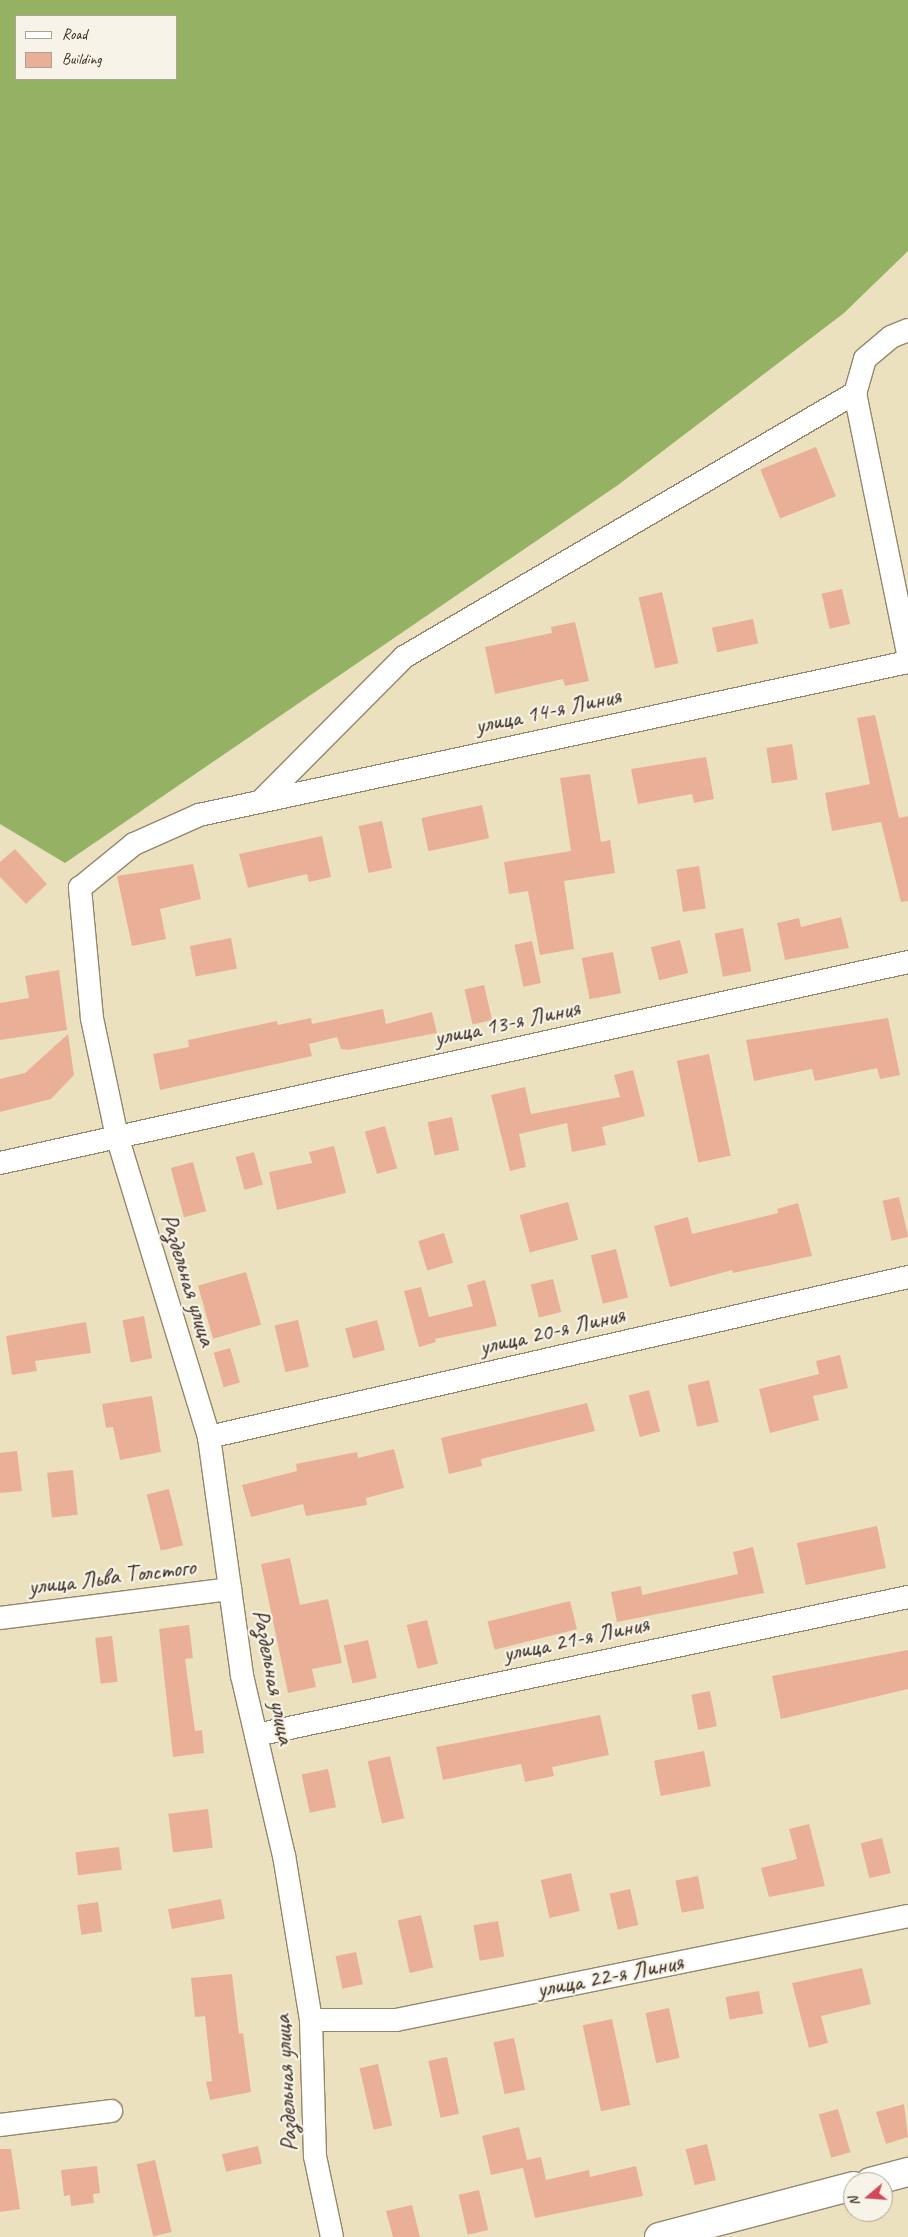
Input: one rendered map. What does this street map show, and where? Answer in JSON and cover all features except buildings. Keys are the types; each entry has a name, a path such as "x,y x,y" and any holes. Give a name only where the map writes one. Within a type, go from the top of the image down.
{"main road":[{"path":"893,2176 908,2172"},
{"path":"659,2237 843,2189"}],"street":[{"path":"908,319 899,333 865,359 855,393 908,654"},
{"path":"261,801 404,657 855,393"},
{"name":"улица 14-я Линия","path":"200,815 908,662"},
{"name":"Раздельная улица","path":"200,815 134,844 80,888 92,1018 117,1136 209,1437 242,1675 284,1856 311,2020 315,2156 332,2237"},
{"name":"улица 13-я Линия","path":"0,1163 908,962"},
{"name":"улица 20-я Линия","path":"209,1437 908,1277"},
{"name":"улица Льва Толстого","path":"0,1618 230,1589"},
{"name":"улица 21-я Линия","path":"256,1735 908,1598"},
{"name":"улица 22-я Линия","path":"311,2020 396,2020 908,1916"},
{"path":"0,2125 111,2111"}],"green space":[{"path":"0,0 908,0 908,251 844,313 618,485 65,863 0,824"}]}
